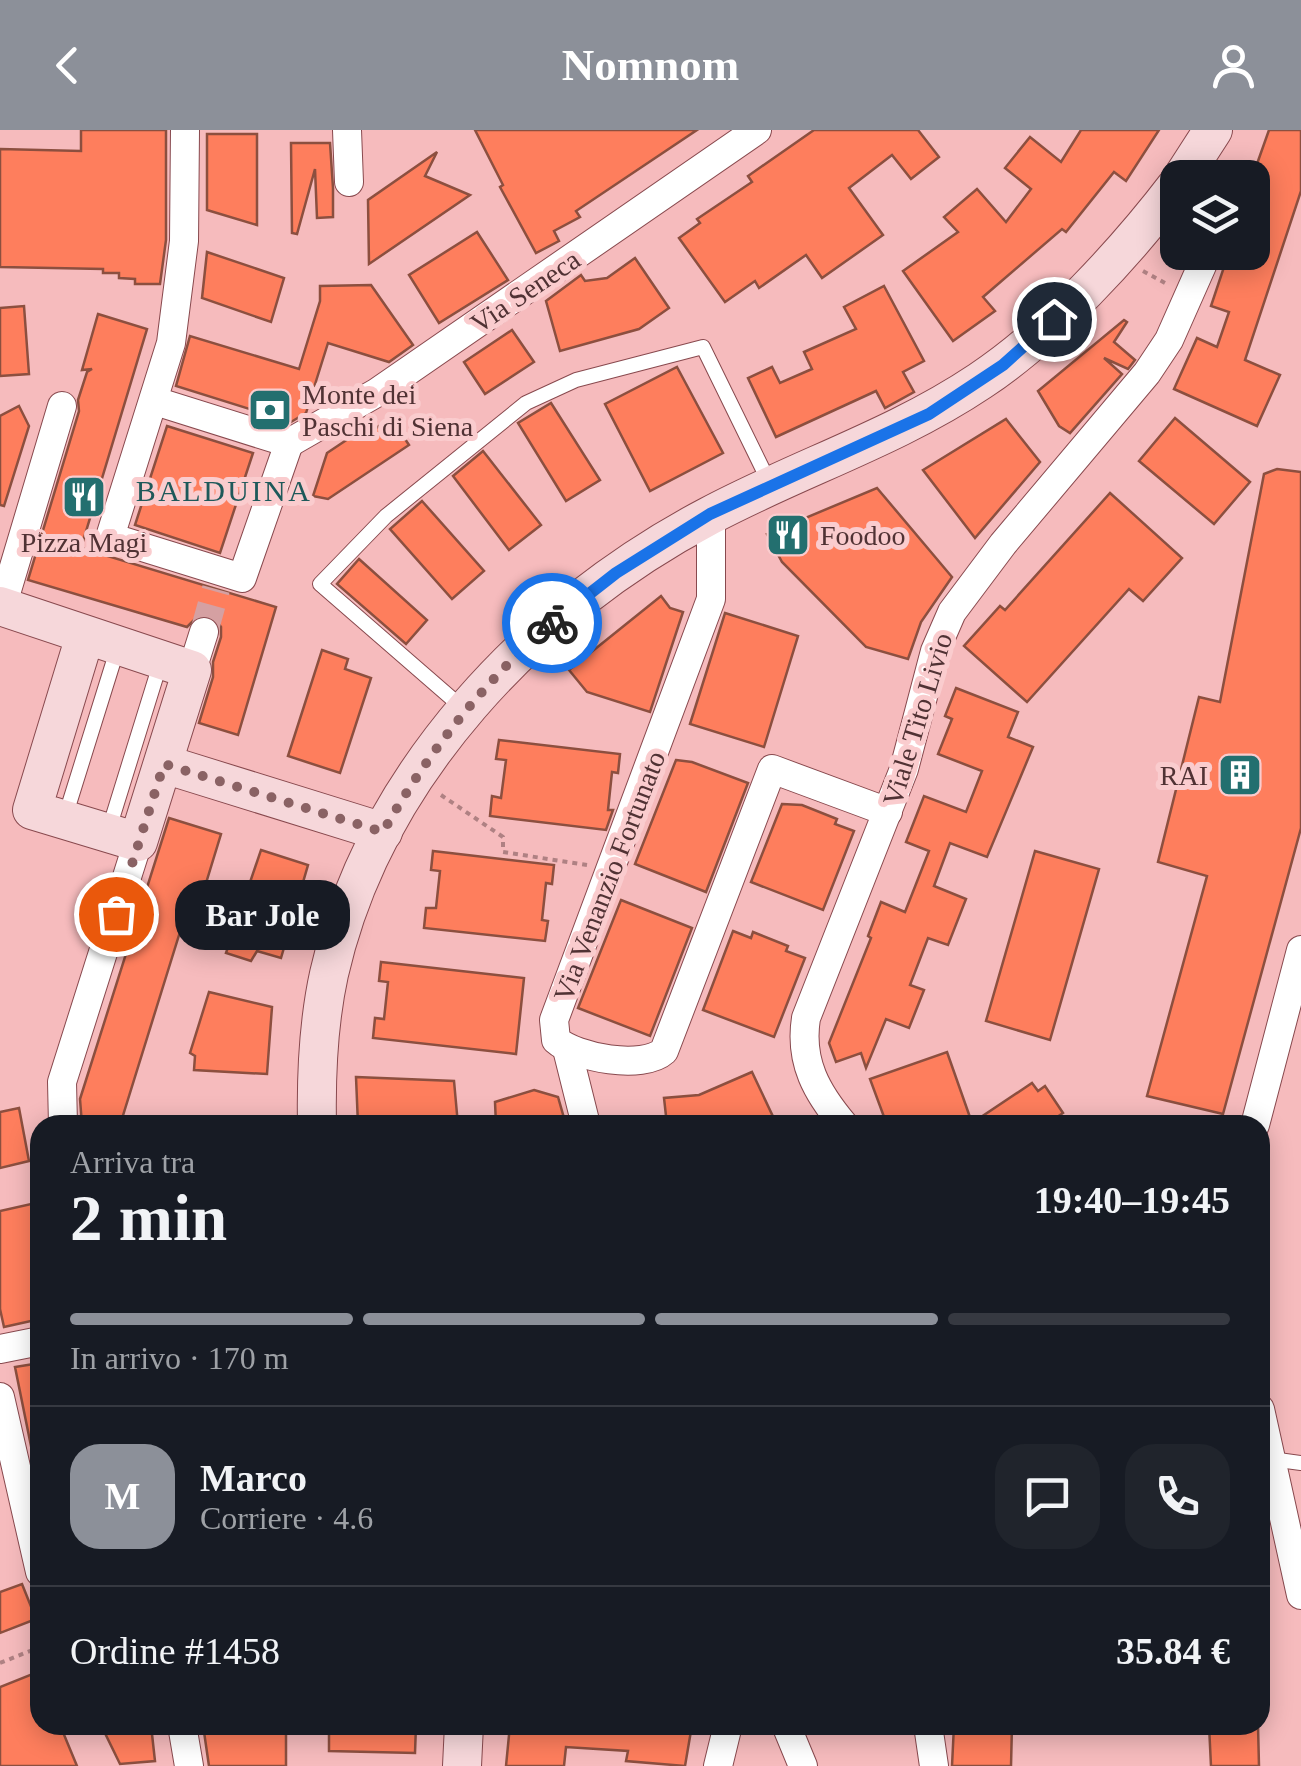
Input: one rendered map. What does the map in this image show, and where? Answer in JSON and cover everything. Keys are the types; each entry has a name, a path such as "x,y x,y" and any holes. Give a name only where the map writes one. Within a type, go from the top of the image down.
{"main road":[{"path":"317,1115 319,1047 329,975 350,906 383,832 415,779 466,710 568,609 695,523 898,430 982,380 1028,342 1116,257 1160,205"},
{"path":"1,606 177,665 164,764 123,837 32,810 102,641"},
{"path":"164,764 383,832"},
{"path":"462,1766 464,1735"}],"street":[{"path":"155,401 289,444 242,578 219,580 110,537 171,343 184,241 185,130"},
{"path":"348,130 349,182"},
{"name":"Via Seneca","path":"289,444 376,392 757,130"},
{"name":"Viale Tito Livio","path":"837,1115 810,1075 804,1032 810,1004 910,750 935,651 952,612 1003,544 1147,373 1201,270"},
{"path":"1,606 62,406"},
{"name":"Via Venanzio Fortunato","path":"584,1115 567,1049 554,1035 554,1020 711,599 695,523"},
{"path":"177,665 204,632"},
{"path":"567,1049 637,1061 654,1058 664,1050 772,769 888,812"},
{"path":"64,1115 62,1082 123,837"},
{"path":"1258,1115 1292,1017 1301,950"},
{"path":"0,1349 30,1343"},
{"path":"0,1398 30,1528"},
{"path":"1270,1455 1301,1595"},
{"path":"184,1735 189,1766"},
{"path":"718,1766 726,1735"},
{"path":"790,1735 803,1766"},
{"path":"929,1735 934,1766"}],"lane":[{"path":"466,710 320,584 386,516 526,403 576,380 703,347 771,486"},
{"path":"123,837 177,665"},
{"path":"1271,1460 1301,1463"}],"path":[{"path":"1116,257 1190,296"},
{"path":"441,794 503,837 503,852 612,870"},
{"path":"0,1663 30,1651"}],"building":[{"path":"81,130 166,130 166,240 160,284 135,284 135,279 103,273 103,269 0,267 0,149 81,151"},
{"path":"475,130 697,130 576,211 580,217 554,231 559,241 536,253"},
{"path":"814,130 918,130 939,157 911,179 892,155 849,188 883,235 822,278 806,255 759,288 755,281 725,302 679,238 700,223 697,219 752,182 748,176"},
{"path":"1081,130 1159,130 1126,181 1114,172 1066,232 1062,229 983,297 995,311 953,341 903,271 958,232 944,217 977,189 1006,222 1031,189 1005,168 1030,137 1061,162"},
{"path":"1269,130 1301,130 1301,191 1245,360 1280,375 1257,426 1174,389 1197,338 1217,347 1229,312 1211,306 1223,270 1270,270 1270,160 1258,160"},
{"path":"207,134 257,134 257,225 207,210"},
{"path":"291,143 330,143 333,188 333,217 317,218 315,169 297,234 292,233"},
{"path":"437,152 425,176 470,195 369,264 368,200"},
{"path":"477,232 508,280 439,323 409,275"},
{"path":"207,252 284,278 271,322 202,298"},
{"path":"635,258 669,308 639,329 560,351 546,301 581,275 585,281 607,278"},
{"path":"371,285 413,345 389,362 328,343 306,413 291,422 176,386 190,336 299,369 320,301 320,286"},
{"path":"884,286 924,361 903,372 914,392 885,408 876,391 776,437 748,378 772,367 780,383 812,369 804,352 856,329 844,307"},
{"path":"24,306 29,374 0,376 0,308"},
{"path":"98,314 147,329 81,548 276,607 238,735 199,723 221,637 216,620 199,615 187,627 28,580 79,411 78,400 87,372 92,369 82,370"},
{"path":"1124,320 1127,322 1114,342 1135,360 1128,369 1104,358 1122,374 1070,433 1059,426 1038,391"},
{"path":"512,330 534,362 485,394 464,362"},
{"path":"677,367 723,453 650,491 605,404"},
{"path":"551,403 600,480 566,501 518,423"},
{"path":"19,406 29,426 4,506 0,505 0,416"},
{"path":"391,418 409,445 328,499 313,496 327,453 372,423 376,428"},
{"path":"1175,418 1250,482 1214,524 1139,461"},
{"path":"1006,419 1040,462 975,538 923,470"},
{"path":"167,426 253,453 220,553 135,525"},
{"path":"483,451 541,525 509,550 453,476"},
{"path":"1277,469 1301,472 1301,828 1223,1114 1147,1096 1207,876 1158,862 1199,697 1220,702 1264,474"},
{"path":"877,488 952,577 921,622 908,659 866,647 782,562 767,534"},
{"path":"1110,493 1182,558 1143,601 1129,589 1027,702 964,646 1000,606 1005,610"},
{"path":"422,501 484,571 452,599 390,529"},
{"path":"359,559 427,620 406,644 337,584"},
{"path":"661,596 670,608 683,612 650,712 587,692 569,670"},
{"path":"725,613 798,636 764,747 690,724"},
{"path":"322,650 348,659 345,669 371,678 340,773 288,756"},
{"path":"956,688 1018,712 1008,737 1033,747 987,857 950,843 934,886 966,899 948,945 928,938 910,985 924,990 909,1028 886,1019 866,1068 861,1053 836,1062 829,1043 871,938 868,936 881,902 905,912 929,851 906,842 924,796 966,812 982,771 938,754 952,719 945,716"},
{"path":"499,740 620,754 618,773 612,772 608,810 613,810 606,830 490,816 492,796 501,798 506,760 496,759"},
{"path":"676,760 748,783 706,892 635,864"},
{"path":"782,804 802,805 837,819 835,824 854,831 823,910 751,882"},
{"path":"169,818 221,834 199,906 189,903 123,1115 81,1115 80,1099"},
{"path":"261,850 308,865 281,958 257,951 251,961 226,953"},
{"path":"433,851 554,865 552,884 546,883 542,920 548,921 545,941 424,928 426,908 436,908 440,871 431,870"},
{"path":"1035,851 1099,869 1050,1040 986,1021"},
{"path":"621,900 692,928 650,1036 578,1008"},
{"path":"733,931 751,938 753,932 788,946 786,951 805,958 774,1037 703,1010"},
{"path":"381,962 524,978 516,1054 373,1038 375,1018 384,1019 388,982 379,981"},
{"path":"209,992 272,1007 267,1074 194,1070 195,1056 190,1053"},
{"path":"947,1052 969,1115 883,1115 870,1079"},
{"path":"752,1072 772,1115 666,1115 664,1098 699,1095"},
{"path":"356,1077 454,1081 457,1115 358,1115"},
{"path":"1032,1083 1038,1091 1045,1086 1063,1113 984,1115"},
{"path":"534,1090 558,1097 563,1115 496,1115 495,1102"},
{"path":"19,1108 29,1161 0,1168 0,1112"},
{"path":"30,1204 30,1321 4,1327 0,1309 0,1211"},
{"path":"30,1365 30,1441 15,1367"},
{"path":"22,1584 30,1604 30,1621 0,1633 0,1592"},
{"path":"30,1675 30,1735 64,1735 77,1766 0,1766 0,1687"},
{"path":"106,1735 152,1735 155,1761 120,1764"},
{"path":"204,1735 286,1735 286,1766 209,1766"},
{"path":"329,1735 416,1735 415,1753 329,1751"},
{"path":"509,1735 690,1735 685,1766 626,1761 628,1751 566,1747 564,1766 506,1766"},
{"path":"954,1735 1012,1735 1011,1766 952,1766"},
{"path":"1209,1735 1258,1735 1259,1766 1211,1766"}],"tunnel":[{"path":"204,632 216,589"}],"way so far":[{"path":"116,914 164,764 383,832 466,710 552,623"}],"place":[{"name":"Monte dei Paschi di Siena","path":"270,410"},
{"name":"Pizza Magi","path":"84,497"},
{"name":"Foodoo","path":"788,535"},
{"name":"RAI","path":"1240,775"},
{"name":"Bar Jole","path":"116,914"}],"district":[{"name":"BALDUINA","path":"224,491"}],"route":[{"path":"552,623 616,573 710,514 929,414 1003,365 1054,319"}]}
